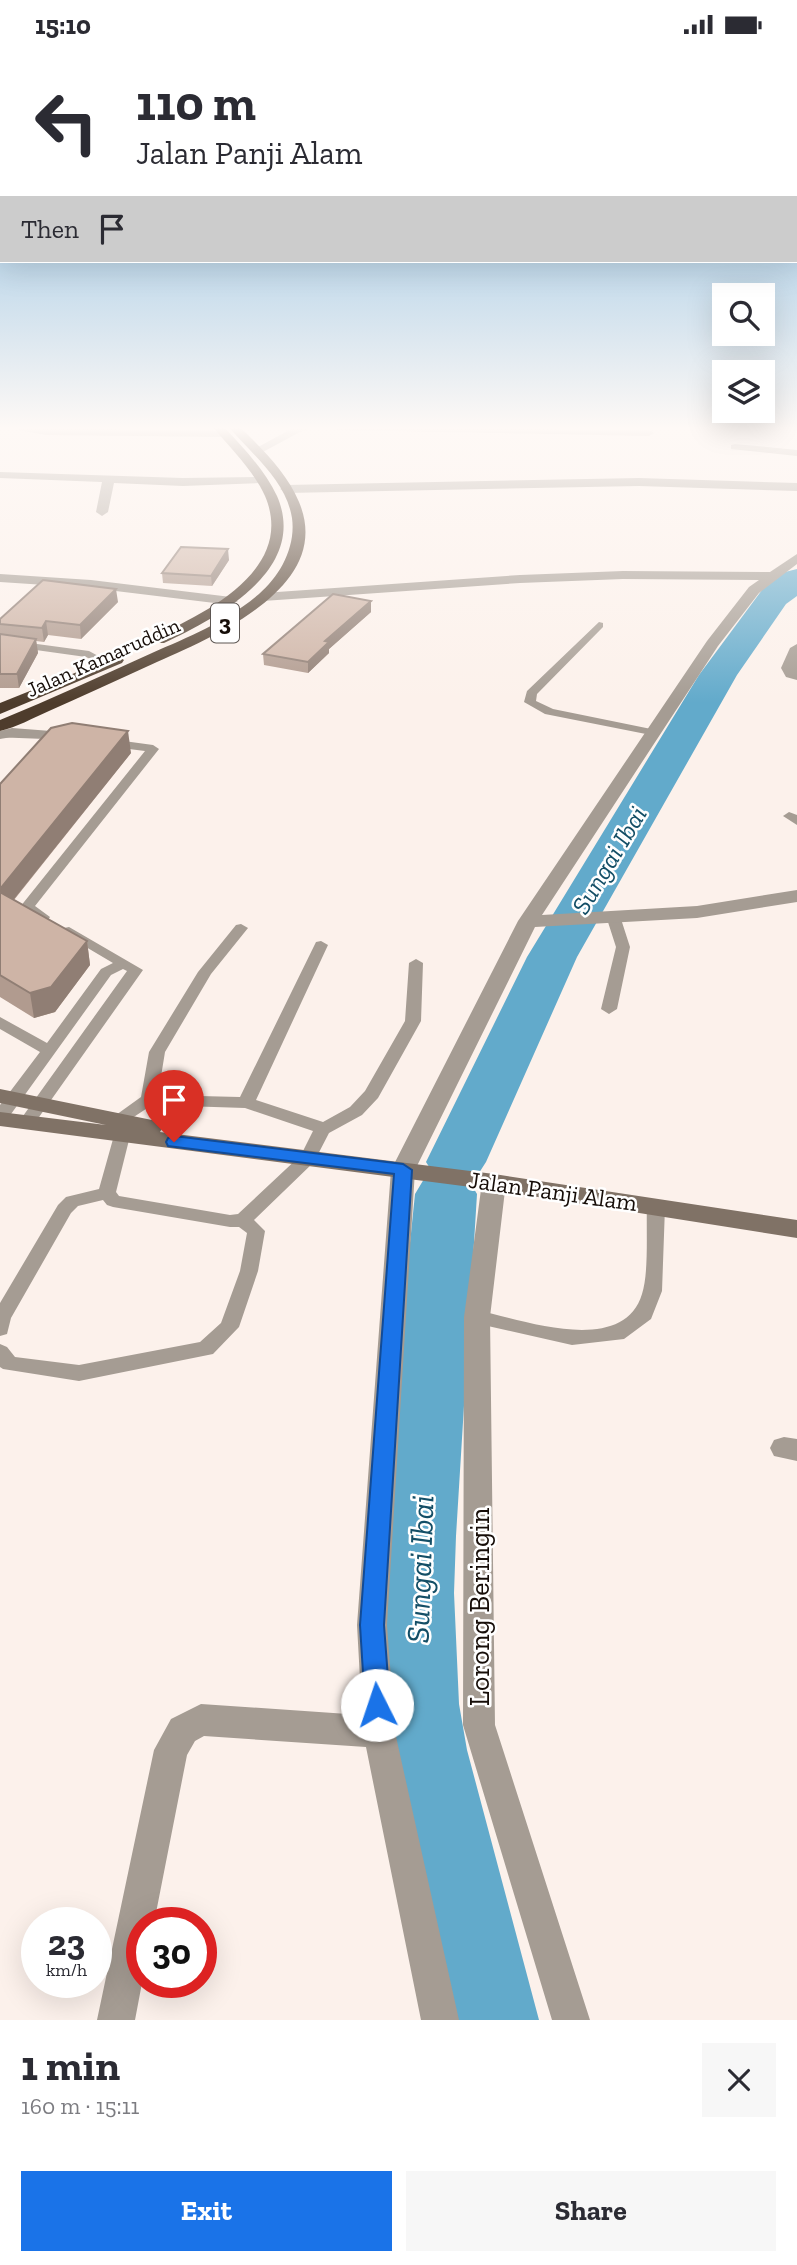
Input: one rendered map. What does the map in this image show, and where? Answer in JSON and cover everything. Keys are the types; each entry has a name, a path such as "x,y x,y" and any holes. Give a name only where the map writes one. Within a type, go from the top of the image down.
{"highway":[{"name":"Jalan Kamaruddin","path":"0,709 178,632 231,601 256,578 272,556 277,534 275,519"},
{"name":"Jalan Kamaruddin","path":"0,726 202,636 263,597 291,563 297,541 298,519"}],"main road":[{"name":"Jalan Panji Alam","path":"3,1108 41,1104 119,1128"},
{"name":"Jalan Panji Alam","path":"3,1108 26,1123 119,1128 309,1159 494,1182 797,1230"}],"street":[{"path":"440,2020 379,1732 372,1625 403,1170 529,921 712,644 754,590 797,558"},
{"path":"263,597 520,579 623,575 772,576"},
{"path":"0,578 91,584 231,601"},
{"path":"797,648 788,668 791,674 797,676"},
{"path":"529,921 613,919 750,907 797,896"},
{"name":"Lorong Beringin","path":"494,1182 477,1317 479,1725 571,2020"},
{"path":"116,2020 171,1750 183,1730 201,1720 379,1732"}],"lane":[{"path":"599,625 531,693 530,702 549,712 652,733"},
{"path":"0,642 89,654 107,664"},
{"path":"0,735 12,732 57,736 34,752"},
{"path":"26,1123 136,970 27,907 153,749 89,740"},
{"path":"609,1009 623,947 613,919"},
{"path":"241,928 205,972 157,1052 149,1100 119,1128 107,1193 113,1202 230,1221 243,1220 309,1159 322,1129 356,1111 372,1094 413,1021 416,963"},
{"path":"246,1103 321,945"},
{"path":"3,1108 49,1051 106,972 123,963"},
{"path":"0,1022 49,1051"},
{"path":"149,1100 246,1103 313,1123 322,1129"},
{"path":"0,1329 1,1318 64,1209 72,1202 107,1193"},
{"path":"477,1317 572,1338 617,1334 644,1314 653,1291 656,1207"},
{"path":"0,1353 10,1364 79,1373 206,1349 229,1327 249,1271 256,1231 243,1220"}],"building":[{"path":"181,547 228,549 211,576 162,573"},
{"path":"43,580 116,589 80,625 46,621 42,628 0,624 0,619"},
{"path":"333,594 371,601 325,641 329,642 308,662 263,654"},
{"path":"0,634 36,639 17,674 0,674"},
{"path":"72,723 128,731 0,889 0,784 51,728"},
{"path":"0,892 87,941 51,987 30,993 0,975"}],"waterway":[{"name":"Sungai Ibai","path":"456,1162 552,957 718,675 774,597 797,579"},
{"name":"Sungai Ibai","path":"446,1194 418,1536 415,1593 417,1704 424,1750 490,2020"}],"route":[{"path":"174,1142 403,1170 372,1625 377,1705"}]}
